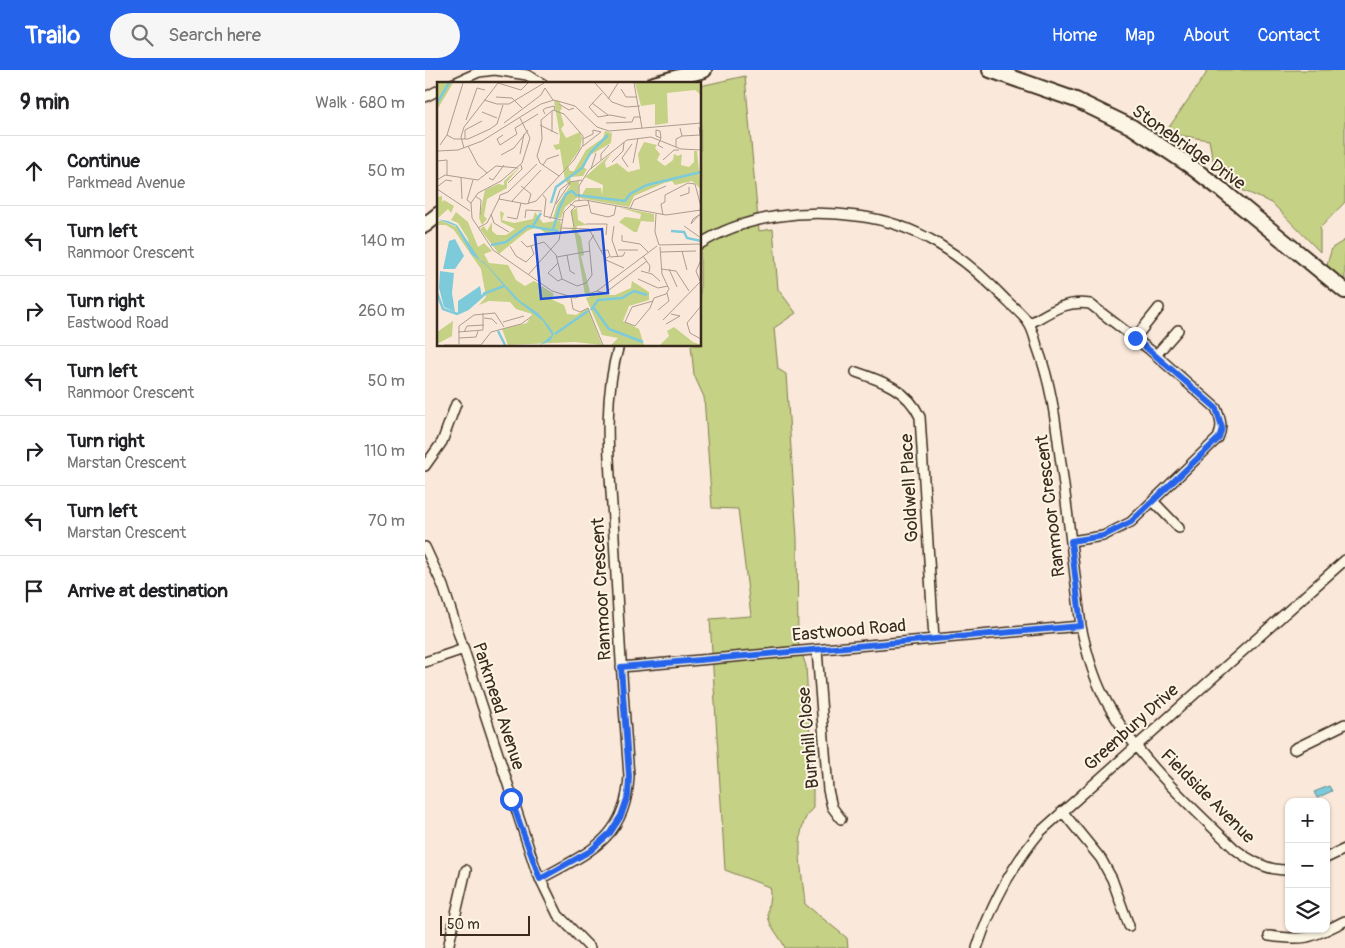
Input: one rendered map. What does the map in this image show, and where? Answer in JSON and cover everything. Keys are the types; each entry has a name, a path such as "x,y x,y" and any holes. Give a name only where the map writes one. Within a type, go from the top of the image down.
{"street":[{"path":"456,82 479,72 495,70 527,75 539,82"},
{"path":"661,82 704,70"},
{"name":"Stonebridge Drive","path":"990,70 1076,100 1132,127 1217,186 1345,291"},
{"path":"425,97 437,91"},
{"name":"Ranmoor Crescent","path":"701,243 710,237 756,220 794,215 837,213 867,217 902,226 931,238 961,257 991,284 1029,324 1053,396 1081,626 1089,659 1103,695 1136,746"},
{"path":"425,225 437,216"},
{"path":"1029,324 1062,305 1076,302 1090,304 1156,355 1216,408 1222,428 1219,438 1131,522 1117,531 1103,536 1071,541"},
{"path":"1135,338 1159,308"},
{"path":"1156,355 1178,330"},
{"name":"Ranmoor Crescent","path":"540,879 590,851 610,833 621,816 628,796 629,776 621,667 609,416 611,375 619,346"},
{"name":"Goldwell Place","path":"856,372 881,380 906,395 915,405 920,417 934,639"},
{"path":"425,466 443,442 456,404"},
{"path":"1153,502 1179,528"},
{"name":"Parkmead Avenue","path":"425,547 438,572 514,808 540,879 558,915 590,948"},
{"name":"Greenbury Drive","path":"977,948 988,916 1008,876 1029,844 1062,811 1345,560"},
{"name":"Eastwood Road","path":"621,667 1081,626"},
{"path":"425,662 464,649"},
{"name":"Burnhill Close","path":"817,650 828,790 832,807 841,820"},
{"path":"1294,749 1345,724"},
{"name":"Fieldside Avenue","path":"1136,746 1245,858 1263,866 1285,870"},
{"path":"1062,811 1101,859 1113,879 1129,926"},
{"path":"1330,856 1345,849"},
{"path":"448,948 466,870"},
{"path":"1269,936 1301,940 1311,938 1345,921"}],"green space":[{"path":"1206,70 1345,70 1345,202 1320,228 1320,252 1272,203 1235,187 1213,161 1209,140 1165,133 1206,74"},
{"path":"745,76 759,231 773,229 778,289 796,313 774,328 778,369 786,374 797,538 798,642 806,666 813,790 813,808 806,817 802,827 800,840 801,867 805,904 847,938 848,948 785,948 769,919 769,887 725,870 710,619 751,616 738,509 712,508 704,397 694,375 691,346 701,346 701,86"},
{"path":"1345,240 1345,283 1325,271 1332,248"}],"water":[{"path":"1329,786 1332,791 1317,798 1314,792"}],"route":[{"path":"511,799 540,879 590,851 610,833 621,816 628,796 629,776 621,667 1081,626 1071,541 1103,536 1117,531 1131,522 1219,438 1222,428 1221,419 1216,408 1135,338"}]}
